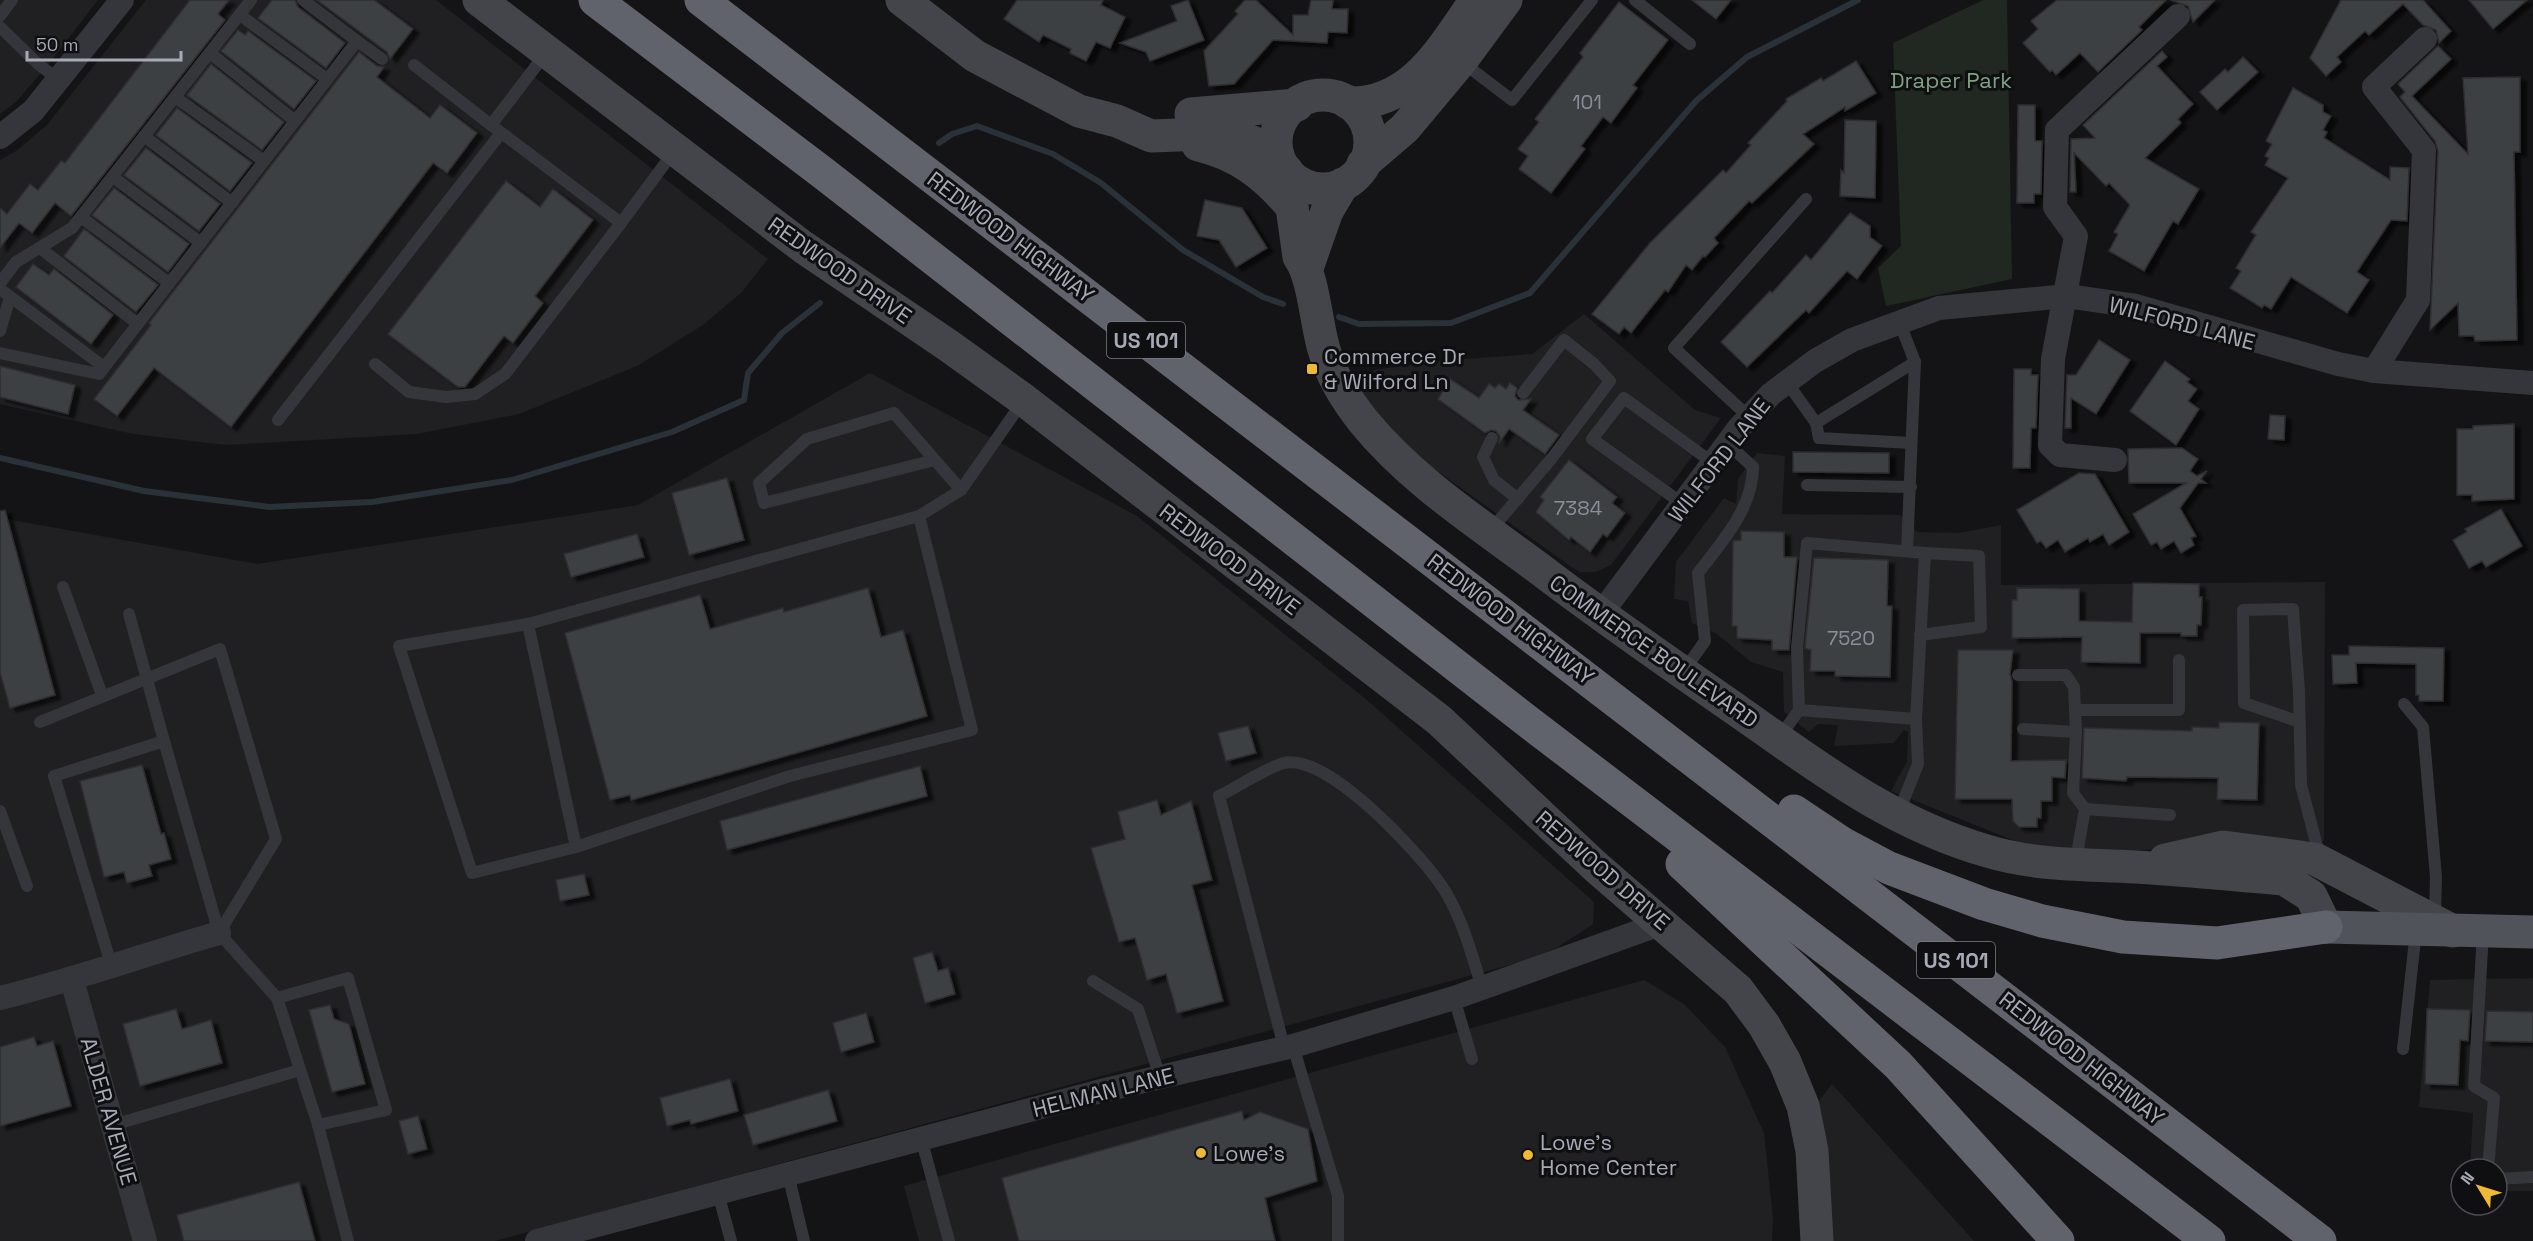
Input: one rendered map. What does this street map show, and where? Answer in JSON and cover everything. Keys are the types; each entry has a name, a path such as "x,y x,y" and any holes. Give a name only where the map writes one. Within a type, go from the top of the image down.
{"highway":[{"name":"US 101","path":"596,0 833,180 1531,724 2209,1241"},
{"name":"REDWOOD HIGHWAY","path":"701,0 2320,1241"},
{"path":"1591,680 1842,843 1889,868 1984,904 2042,921 2123,937 2217,943 2326,927"},
{"path":"1531,724 1898,1065 2058,1241"}],"main road":[{"path":"2326,927 2447,928 2533,932"}],"street":[{"path":"0,137 33,111 122,0"},
{"name":"REDWOOD DRIVE","path":"479,0 803,247 1024,400 1439,720 1596,867 1738,990 1764,1025 1785,1062 1803,1106 1812,1151 1819,1240"},
{"path":"902,0 975,56 1079,111 1117,121 1151,136 1232,133 1282,162 1311,188 1322,190 1353,174 1405,128 1461,61 1506,0"},
{"path":"1117,121 1297,105 1307,99 1327,95 1348,103 1380,99 1400,92 1415,80 1476,0"},
{"path":"2115,460 2060,455 2050,445 2053,359 2067,296 2076,236 2055,207 2057,130 2178,16"},
{"path":"2374,371 2418,300 2424,150 2374,87 2425,39"},
{"name":"COMMERCE BOULEVARD","path":"1307,268 1327,211 1370,152 1370,132 1365,120 1348,103"},
{"name":"COMMERCE BOULEVARD","path":"1297,105 1281,122 1276,135 1292,207 1299,257 1307,268 1314,312 1329,364 1362,420 1380,441 1443,497 1600,615 1778,740 1834,779 1897,815 1943,836 1990,852 2075,866 2133,867 2284,879 2311,896 2326,927"},
{"path":"1173,135 1190,143 1217,149 1250,166 1278,190 1292,207"},
{"name":"WILFORD LANE","path":"1600,615 1748,416 1786,381 1852,340 1939,308 2067,296 2136,306 2289,352 2374,371 2533,383"},
{"name":"COMMERCE BOULEVARD","path":"2133,867 2223,847 2315,859 2447,928"},
{"name":"HELMAN LANE","path":"537,1241 921,1138 1289,1046 1454,998 1663,923"},
{"path":"0,998 72,980 111,964 219,933"},
{"name":"ALDER AVENUE","path":"72,980 145,1241"}],"lane":[{"path":"0,16 12,0"},
{"path":"0,283 16,262 72,228 251,0"},
{"path":"303,0 382,59"},
{"path":"1461,61 1512,100 1592,0"},
{"path":"1635,0 1690,44"},
{"path":"240,15 327,79"},
{"path":"0,27 59,80"},
{"path":"0,353 99,374 357,41"},
{"path":"278,420 496,129 547,52"},
{"path":"210,53 295,121"},
{"path":"414,65 621,223"},
{"path":"175,97 264,161"},
{"path":"144,136 232,203"},
{"path":"375,364 409,392 446,397 476,394 505,374 675,149"},
{"path":"113,177 201,243"},
{"path":"1748,416 1674,348 1806,199"},
{"path":"81,217 169,284"},
{"path":"39,248 138,324"},
{"path":"0,331 5,293 104,367"},
{"path":"1899,321 1915,362 1907,551"},
{"path":"1490,532 1610,381 1594,364 1564,340 1523,393"},
{"path":"1816,423 1915,362"},
{"path":"1786,381 1816,423 1819,438 1911,443"},
{"path":"1683,504 1592,439 1624,398 1713,463"},
{"path":"919,516 972,730 790,776 576,847 472,873 399,646 528,624 919,516 962,490 1024,400"},
{"path":"935,460 764,502 759,483 807,439 894,412 962,490"},
{"path":"1492,438 1483,457 1494,480 1518,499"},
{"path":"1683,673 1705,641 1698,573 1729,533 1753,485 1753,467 1728,444"},
{"path":"1807,485 1911,487"},
{"path":"1778,740 1798,710 1797,648 1807,543 1979,556 1981,627 1920,635"},
{"path":"1897,815 1918,764 1916,719 1925,553"},
{"path":"63,587 102,695"},
{"path":"2300,722 2244,703 2243,610 2293,609 2300,722 2301,785 2317,846 2315,859"},
{"path":"129,614 219,933 277,998 318,1125 348,1241"},
{"path":"528,624 576,847"},
{"path":"39,722 220,649 276,839 219,933"},
{"path":"2075,710 2179,710 2179,660"},
{"path":"2018,675 2066,675 2074,687 2076,732 2073,793 2085,809 2075,866"},
{"path":"2404,704 2422,727 2436,877 2474,1086 2494,1098 2489,1157"},
{"path":"1798,710 1916,719"},
{"path":"2023,729 2076,732"},
{"path":"111,964 54,776 164,741"},
{"path":"1338,1241 1338,1196 1289,1046 1219,796 1285,763 1309,764 1330,774 1393,829 1440,883 1468,944 1482,987"},
{"path":"2085,809 2170,815"},
{"path":"0,811 27,886"},
{"path":"2403,1049 2447,928"},
{"path":"277,998 348,978 386,1110 318,1125"},
{"path":"1093,981 1138,1009 1160,1077"},
{"path":"1454,998 1472,1059"},
{"path":"113,1125 300,1070"},
{"path":"921,1138 949,1241"},
{"path":"788,1174 804,1241"},
{"path":"2509,1178 2533,1177"},
{"path":"718,1193 731,1241"}],"shaded area":[{"path":"0,0 98,0 17,101 0,114"},
{"path":"146,0 436,0 768,259 742,292 703,325 637,366 519,414 417,434 226,445 133,434 0,404 0,160 16,151 47,125"},
{"path":"1584,314 1695,410 1721,418 1611,565 1596,572 1580,572 1573,568 1402,446 1342,386 1374,370 1439,361 1532,354"},
{"path":"870,373 1137,516 1367,700 1594,902 1593,924 1558,947 1528,960 495,1241 0,1241 0,518 257,564 638,505"},
{"path":"1757,453 1785,456 1782,514 1900,515 1917,532 1959,533 2001,525 2001,585 2325,582 2324,841 2214,842 2100,855 2042,852 1891,791 1907,761 1908,732 1904,730 1894,743 1834,746 1838,725 1818,724 1809,732 1784,712 1783,672 1751,662 1717,634 1692,623 1688,601 1674,599 1676,562 1724,498 1736,504 1738,479"},
{"path":"2533,978 2533,1191 2509,1191 2509,1157 2471,1157 2473,1113 2419,1107 2430,980"},
{"path":"1644,980 1684,1004 1725,1047 1764,1133 1773,1219 1772,1241 919,1241 904,1186"},
{"path":"1832,1084 1974,1241 1829,1241 1816,1105"}],"green space":[{"name":"Draper Park","path":"1983,0 2007,0 2012,279 1886,306 1878,268 1901,246 1893,43"}],"building":[{"path":"190,0 229,0 218,14 225,20 71,216 55,203 32,233 19,223 0,248 0,208 7,214 30,184 38,190 61,161 65,163"},
{"path":"272,0 295,0 298,7 345,43 326,68 258,18"},
{"path":"317,0 374,0 413,29 390,59 387,52"},
{"path":"1017,0 1103,0 1101,5 1125,17 1110,48 1096,42 1086,61 1070,53 1071,49 1043,35 1039,42 1004,19"},
{"path":"1188,0 1204,40 1150,61 1146,52 1120,43 1177,21 1171,6"},
{"path":"1245,0 1256,0 1293,35 1293,15 1308,15 1311,0 1333,0 1332,9 1348,9 1347,33 1328,32 1327,43 1273,40 1234,84 1209,86 1204,51 1238,14 1235,11"},
{"path":"1692,0 1731,0 1716,19"},
{"path":"2057,0 2166,0 2139,27 2142,30 2098,72 2080,53 2056,75 2052,70 2050,72 2023,43 2038,29 2031,21"},
{"path":"2171,0 2215,0 2193,22 2188,6"},
{"path":"2341,0 2423,0 2451,31 2439,43 2436,30 2423,25 2403,4 2369,35 2365,31 2337,57 2341,62 2326,76 2310,58"},
{"path":"2469,0 2527,0 2493,29"},
{"path":"1619,2 1668,40 1633,85 1637,88 1611,123 1603,117 1581,146 1585,149 1551,193 1519,169 1528,156 1518,149 1539,122 1535,119 1583,57 1580,53"},
{"path":"238,30 245,35 248,31 316,81 294,109 221,51"},
{"path":"2438,46 2451,59 2412,96 2468,154 2463,78 2520,77 2520,152 2514,152 2517,340 2475,341 2474,336 2459,336 2458,303 2430,330 2438,151 2435,141 2400,97 2405,92 2398,84"},
{"path":"2162,51 2167,57 2157,66 2193,104 2178,119 2181,123 2145,158 2199,189 2178,224 2173,221 2144,271 2109,251 2118,234 2114,232 2130,205 2109,183 2106,186 2074,153 2076,192 2070,192 2071,139 2095,138 2083,125"},
{"path":"359,52 377,66 384,67 377,77 430,118 440,105 477,133 447,173 433,163 231,427 154,368 117,416 94,399 151,325 149,323"},
{"path":"2243,57 2258,72 2217,110 2200,92 2225,69 2228,72"},
{"path":"1856,61 1876,93 1845,111 1845,107 1803,134 1814,144 1752,203 1749,201 1714,238 1718,243 1692,270 1686,265 1668,292 1665,290 1631,333 1624,327 1619,334 1592,314 1650,243 1723,170 1726,173 1751,145 1748,143 1787,101 1786,99 1821,78 1823,81"},
{"path":"211,64 284,122 262,150 187,95"},
{"path":"2293,88 2323,105 2323,112 2331,116 2323,130 2327,132 2324,138 2390,180 2390,167 2409,168 2407,221 2391,220 2362,264 2357,272 2369,280 2347,313 2291,277 2271,309 2264,305 2262,308 2230,288 2241,271 2236,268 2256,235 2251,232 2288,178 2265,165 2269,158 2265,156 2272,144 2266,141"},
{"path":"2018,105 2035,105 2035,141 2042,141 2041,194 2034,194 2034,203 2017,203"},
{"path":"177,108 252,163 230,191 156,135"},
{"path":"1845,120 1876,121 1875,198 1840,196 1841,170 1844,173"},
{"path":"146,148 220,204 199,231 124,175"},
{"path":"506,181 540,207 553,189 593,220 535,296 543,303 513,343 504,336 465,387 458,387 388,334"},
{"path":"114,188 189,244 168,272 92,215"},
{"path":"1205,200 1242,208 1267,248 1236,267 1219,240 1197,236"},
{"path":"1850,213 1870,226 1870,237 1882,246 1857,279 1847,271 1809,313 1806,310 1747,367 1721,342 1770,291 1772,293 1806,255 1811,260"},
{"path":"84,229 158,285 136,312 64,256"},
{"path":"33,264 49,275 54,269 113,315 91,344 16,287"},
{"path":"2099,340 2130,360 2096,414 2071,398 2071,428 2065,428 2067,375 2076,375"},
{"path":"2165,361 2190,379 2187,382 2197,389 2188,401 2199,409 2176,445 2130,411"},
{"path":"0,366 75,385 68,414 0,397"},
{"path":"2014,369 2031,369 2031,375 2038,375 2036,428 2031,428 2030,468 2013,468"},
{"path":"1450,379 1479,398 1489,384 1495,388 1499,384 1506,389 1510,383 1517,388 1515,396 1518,400 1531,399 1523,410 1559,435 1545,454 1509,429 1499,443 1500,437 1496,431 1491,430 1485,433 1438,399"},
{"path":"2270,415 2285,416 2284,440 2268,439"},
{"path":"2514,424 2514,499 2472,501 2472,495 2457,495 2457,429"},
{"path":"2182,448 2198,459 2190,471 2197,476 2207,471 2201,479 2206,483 2198,483 2180,508 2196,536 2191,538 2194,545 2181,553 2174,541 2161,549 2157,542 2151,545 2133,514 2186,483 2129,483 2128,449"},
{"path":"1793,452 1889,453 1889,473 1793,472"},
{"path":"1569,460 1617,497 1612,503 1625,513 1607,537 1603,534 1590,552 1571,537 1569,540 1536,512 1544,500 1540,497"},
{"path":"2079,473 2095,474 2129,532 2109,545 2103,534 2090,542 2088,538 2065,552 2058,540 2046,548 2041,541 2037,543 2017,510"},
{"path":"727,478 744,540 689,555 672,493"},
{"path":"2501,509 2522,546 2486,567 2482,561 2469,568 2453,540 2467,532 2465,529"},
{"path":"5,510 55,695 10,708 0,672 0,511"},
{"path":"1741,531 1784,532 1784,557 1797,557 1789,650 1772,650 1772,640 1737,638 1737,626 1732,626 1733,541 1741,540"},
{"path":"637,534 644,557 571,577 564,554"},
{"path":"1814,558 1888,560 1887,606 1892,606 1890,677 1835,676 1835,671 1810,671 1811,650 1805,648"},
{"path":"2133,583 2199,584 2199,597 2202,597 2201,625 2197,625 2197,636 2181,636 2181,633 2140,633 2140,663 2081,662 2082,637 2012,638 2012,600 2017,600 2017,588 2079,589 2079,621 2132,622"},
{"path":"868,588 881,637 903,630 927,716 631,800 630,795 610,800 565,633 700,595 710,629 783,608 784,612"},
{"path":"2349,646 2444,648 2443,701 2419,701 2419,695 2416,695 2416,664 2356,663 2357,683 2333,684 2332,655 2349,655"},
{"path":"1958,650 2013,650 2010,674 2012,681 2011,761 2066,760 2065,778 2052,777 2052,801 2041,801 2041,818 2037,818 2037,827 2019,827 2013,821 2012,799 1955,799"},
{"path":"2219,722 2259,723 2257,800 2217,799 2218,778 2127,777 2126,781 2082,778 2084,728 2192,731 2192,727 2219,728"},
{"path":"1248,726 1256,753 1226,761 1218,733"},
{"path":"142,765 161,834 164,833 171,859 149,865 152,876 127,883 124,872 104,877 80,781"},
{"path":"920,766 927,796 727,850 720,821"},
{"path":"1157,800 1161,815 1191,801 1212,880 1192,885 1223,1001 1177,1013 1166,974 1147,980 1135,938 1119,942 1091,848 1125,839 1118,812"},
{"path":"584,874 589,895 560,901 556,880"},
{"path":"932,952 938,971 948,968 955,994 925,1003 913,958"},
{"path":"330,1005 334,1019 349,1024 365,1084 332,1092 309,1010"},
{"path":"176,1009 182,1029 211,1020 222,1063 140,1086 123,1024"},
{"path":"2427,1009 2470,1010 2468,1041 2460,1040 2458,1085 2425,1084"},
{"path":"2487,1011 2533,1012 2533,1042 2485,1041"},
{"path":"866,1013 874,1042 841,1052 833,1023"},
{"path":"34,1037 37,1046 53,1041 71,1106 0,1126 0,1047"},
{"path":"730,1079 738,1111 691,1124 690,1120 667,1126 660,1098"},
{"path":"828,1090 837,1121 753,1145 744,1115"},
{"name":"Lowe's","path":"1242,1111 1244,1120 1260,1112 1308,1129 1317,1181 1265,1198 1275,1241 1019,1241 1002,1178"},
{"path":"418,1116 427,1149 408,1154 399,1121"},
{"path":"299,1182 315,1241 184,1241 177,1215"}],"waterway":[{"path":"1339,317 1359,324 1451,323 1530,293 1696,101 1747,57 1858,0"},
{"path":"939,143 952,134 977,126 1053,154 1101,183 1183,250 1263,297 1283,304"},
{"path":"0,458 144,491 269,507 372,502 512,480 672,432 744,400 748,373 782,333 820,303"}],"place":[{"name":"Commerce Dr & Wilford Ln","path":"1312,369"},
{"name":"Lowe's","path":"1201,1153"},
{"name":"Lowe's Home Center","path":"1528,1155"}]}
